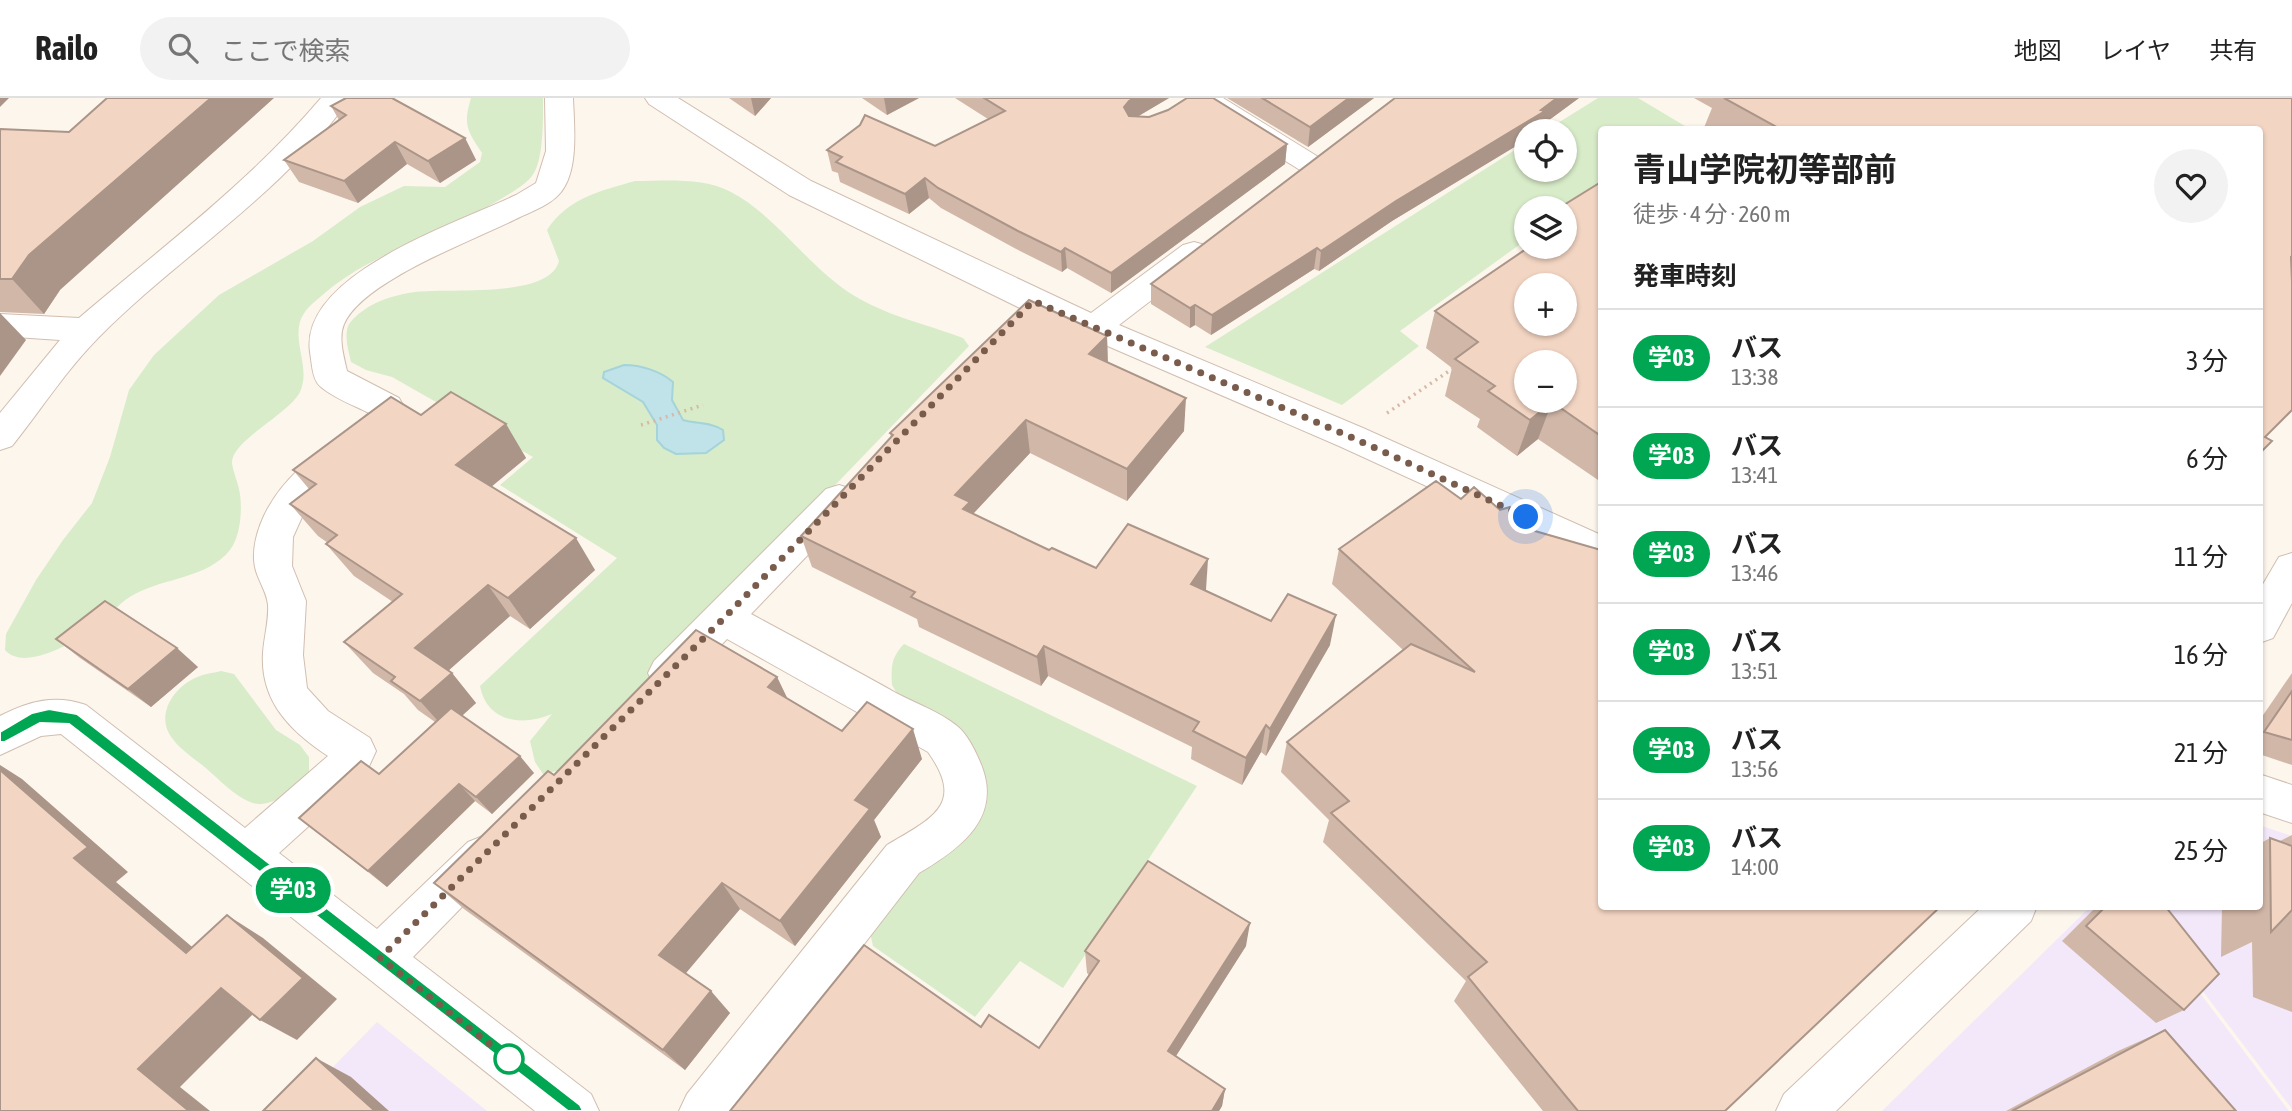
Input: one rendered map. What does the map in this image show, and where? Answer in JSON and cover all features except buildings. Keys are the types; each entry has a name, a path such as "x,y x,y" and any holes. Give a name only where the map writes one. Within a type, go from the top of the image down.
{"street":[{"path":"0,438 86,330 243,194 306,134 336,98"},
{"path":"247,854 350,762 355,751 301,715 289,697 283,660 287,601 273,562 278,524 297,494 317,471 384,420 387,413 387,407 331,378 325,334 328,321 337,308 357,290 386,269 514,210 549,188 559,151 559,98"},
{"path":"659,98 800,188 1021,313 1093,328 1351,437 1598,550"},
{"path":"1194,100 1310,164"},
{"path":"1093,328 1211,239"},
{"path":"0,325 86,330"},
{"path":"645,696 867,472"},
{"path":"2263,620 2292,568"},
{"path":"704,1111 903,859 943,835 959,819 967,799 967,780 960,759 943,739 724,618"},
{"path":"0,737 37,718 72,718 574,1111"},
{"path":"2263,794 2292,804"},
{"path":"380,958 508,832"},
{"path":"1801,1111 2011,910"}],"path":[{"path":"1351,437 1457,366"},
{"path":"641,425 703,405"}],"shaded area":[{"path":"2263,826 2292,836 2292,1109 2141,910 2263,910"},
{"path":"2087,910 2137,910 2289,1111 1882,1111"},
{"path":"377,1022 487,1111 290,1111"}],"green space":[{"path":"471,98 543,98 542,138 536,169 524,184 473,215 365,265 326,292 306,311 299,328 304,374 300,392 234,455 232,463 239,489 241,512 237,537 230,550 221,559 198,572 130,597 94,628 55,651 26,658 14,656 5,650 6,634 36,580 92,503 110,457 129,390 154,355 219,295 313,241 360,207 404,186 445,187 480,162 482,153 470,133 467,121"},
{"path":"1598,98 1638,98 1685,126 1598,126 1598,204 1577,207 1577,196 1514,196 1514,249 1400,331 1419,346 1342,405 1205,347 1514,151 1514,182 1577,182 1577,119 1564,119"},
{"path":"635,181 696,182 731,192 764,215 822,271 853,295 893,314 963,338 969,346 561,770 543,774 535,762 530,741 552,714 529,720 507,718 490,707 480,686 617,558 500,485 533,457 392,377 366,370 351,362 347,330 351,321 364,310 379,301 396,296 424,291 516,287 536,282 551,274 559,261 547,230 555,219 586,197"},
{"path":"904,644 1197,786 1063,988 1020,961 975,1017 873,946 869,928 901,885 974,826 892,685 893,663"},
{"path":"221,671 234,674 276,730 300,745 309,757 309,772 288,792 269,803 254,803 240,797 179,747 167,730 166,712 180,688 198,677"}],"water":[{"path":"624,365 650,369 668,378 673,382 672,400 683,420 718,427 723,430 724,440 706,453 676,454 664,448 657,440 657,425 643,402 603,378 604,372"}],"bus line":[{"name":"学03","path":"0,737 37,718 72,718 574,1111"}],"route":[{"path":"509,1059 380,958 724,618 1033,301 1351,437 1526,517"}]}
